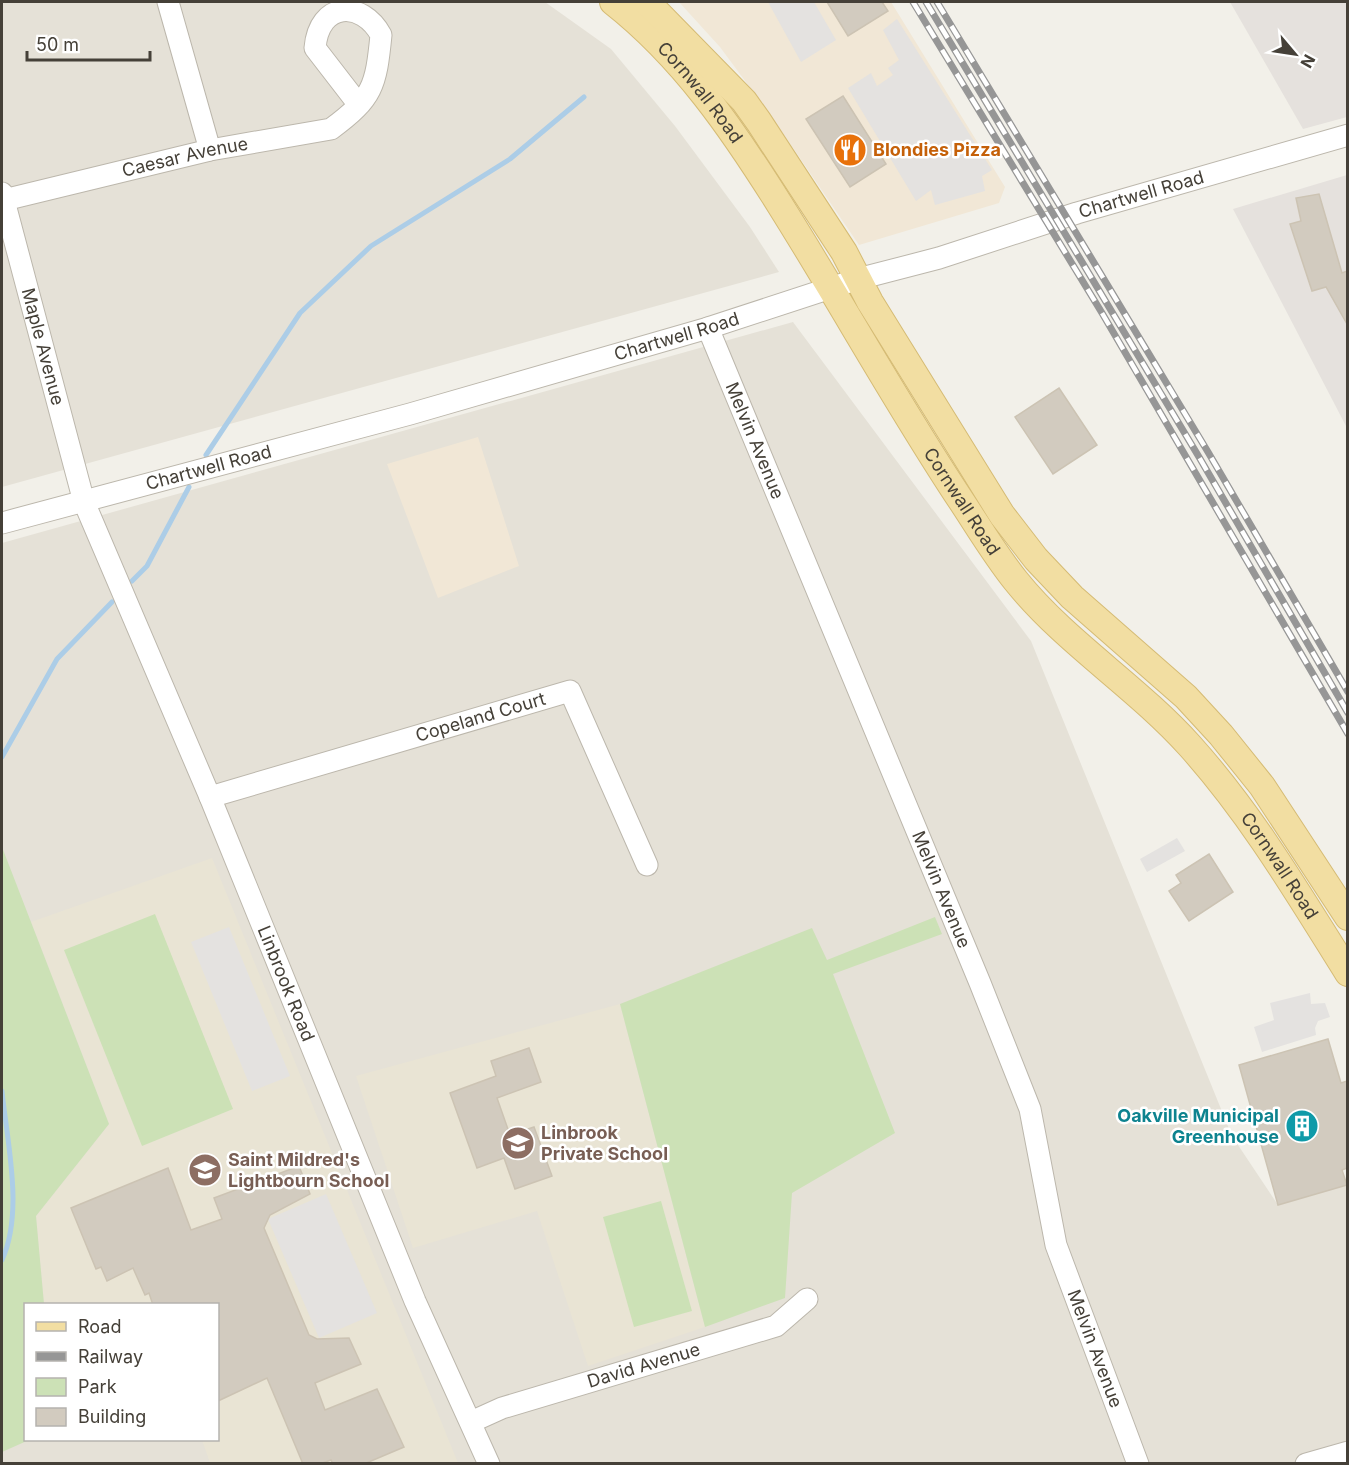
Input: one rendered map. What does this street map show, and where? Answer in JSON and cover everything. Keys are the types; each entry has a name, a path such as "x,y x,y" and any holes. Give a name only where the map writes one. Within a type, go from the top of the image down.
{"main road":[{"name":"Cornwall Road","path":"613,2 661,45 701,90 749,155 832,287 936,462 1016,581 1075,642 1141,697 1196,753 1236,801 1347,973"},
{"name":"Cornwall Road","path":"646,2 744,100 844,252 858,279 996,506 1030,552 1072,597 1186,698 1221,735 1262,786 1347,916"}],"street":[{"path":"168,2 210,150"},
{"name":"Caesar Avenue","path":"3,196 210,150 331,129 359,105"},
{"name":"Chartwell Road","path":"2,524 410,414 708,328 858,279 939,258 1077,213 1347,135"},
{"name":"Maple Avenue","path":"3,196 84,502"},
{"name":"Melvin Avenue","path":"708,328 971,961 1030,1109 1056,1245 1138,1464"},
{"name":"Linbrook Road","path":"84,502 210,798 415,1301 489,1464"},
{"name":"Copeland Court","path":"210,798 570,691 647,865"},
{"name":"David Avenue","path":"471,1422 502,1408 776,1326 807,1299"},
{"path":"1306,1464 1347,1452"}],"shaded area":[{"path":"2,2 545,2 611,49 675,126 750,227 779,272 2,487"},
{"path":"679,2 891,2 1005,187 999,203 859,245 774,120 720,47"},
{"path":"768,2 814,2 836,40 801,62"},
{"path":"1230,2 1347,2 1347,117 1303,129"},
{"path":"897,19 992,170 982,176 985,191 935,205 931,190 916,201 848,88 871,73 877,86 893,75 888,68 899,60 883,30"},
{"path":"1347,175 1347,428 1233,209"},
{"path":"793,322 1031,641 1232,1136 1278,1205 1347,1185 1347,1463 2,1464 2,543"},
{"path":"478,437 519,566 438,598 387,464"},
{"path":"1177,838 1185,851 1147,872 1140,859"},
{"name":"Saint Mildred's Lightbourn School","path":"212,858 458,1463 210,1463 202,1441 219,1441 219,1303 44,1303 36,1216 109,1124 31,922"},
{"path":"229,927 290,1076 252,1091 191,942"},
{"path":"1310,993 1311,1004 1325,1003 1330,1017 1318,1021 1315,1028 1316,1035 1262,1052 1254,1027 1274,1020 1270,1003"},
{"name":"Linbrook Private School","path":"620,1004 705,1327 588,1366 537,1211 413,1248 356,1076"},
{"path":"326,1194 377,1313 319,1338 268,1219"}],"green space":[{"path":"2,847 109,1124 36,1216 44,1303 24,1303 24,1441 27,1441 2,1452"},
{"path":"155,914 233,1109 142,1146 64,950"},
{"path":"935,917 942,934 833,974 895,1133 792,1193 785,1298 705,1327 620,1004 812,928 827,960"},
{"path":"661,1201 692,1311 634,1327 603,1217"}],"building":[{"path":"827,2 882,2 888,11 848,36"},
{"path":"843,96 886,164 850,187 806,119"},
{"path":"1319,194 1342,273 1347,271 1347,324 1326,287 1312,291 1290,224 1301,221 1296,198"},
{"path":"1059,388 1097,445 1053,474 1015,417"},
{"path":"1209,854 1233,892 1189,921 1169,891 1181,883 1176,875"},
{"name":"Oakville Municipal Greenhouse","path":"1328,1039 1341,1083 1347,1081 1347,1168 1342,1170 1347,1185 1278,1205 1239,1065"},
{"path":"529,1048 541,1082 497,1098 510,1135 534,1127 552,1176 515,1189 504,1158 477,1168 450,1093 496,1076 491,1061"},
{"path":"299,1166 310,1194 270,1215 264,1228 309,1335 317,1339 349,1338 361,1364 315,1383 325,1410 377,1389 404,1447 364,1464 333,1464 331,1460 320,1464 303,1464 267,1378 219,1401 219,1303 152,1303 149,1293 145,1295 133,1268 107,1281 101,1267 96,1269 71,1208 168,1168 191,1230 222,1219 214,1198"}],"waterway":[{"path":"206,455 300,313 371,246 510,159 584,97"},
{"path":"132,581 147,566 189,487"},
{"path":"2,757 57,659 112,602"},
{"path":"2,1091 13,1199 9,1241 2,1260"}],"railway":[{"path":"913,2 1102,313 1348,734"},
{"path":"926,2 1199,457 1348,713"},
{"path":"937,2 1208,452 1348,692"}],"place":[{"name":"Blondies Pizza","path":"850,150"},
{"name":"Oakville Municipal Greenhouse","path":"1302,1126"},
{"name":"Linbrook Private School","path":"518,1143"},
{"name":"Saint Mildred's Lightbourn School","path":"205,1170"}]}
